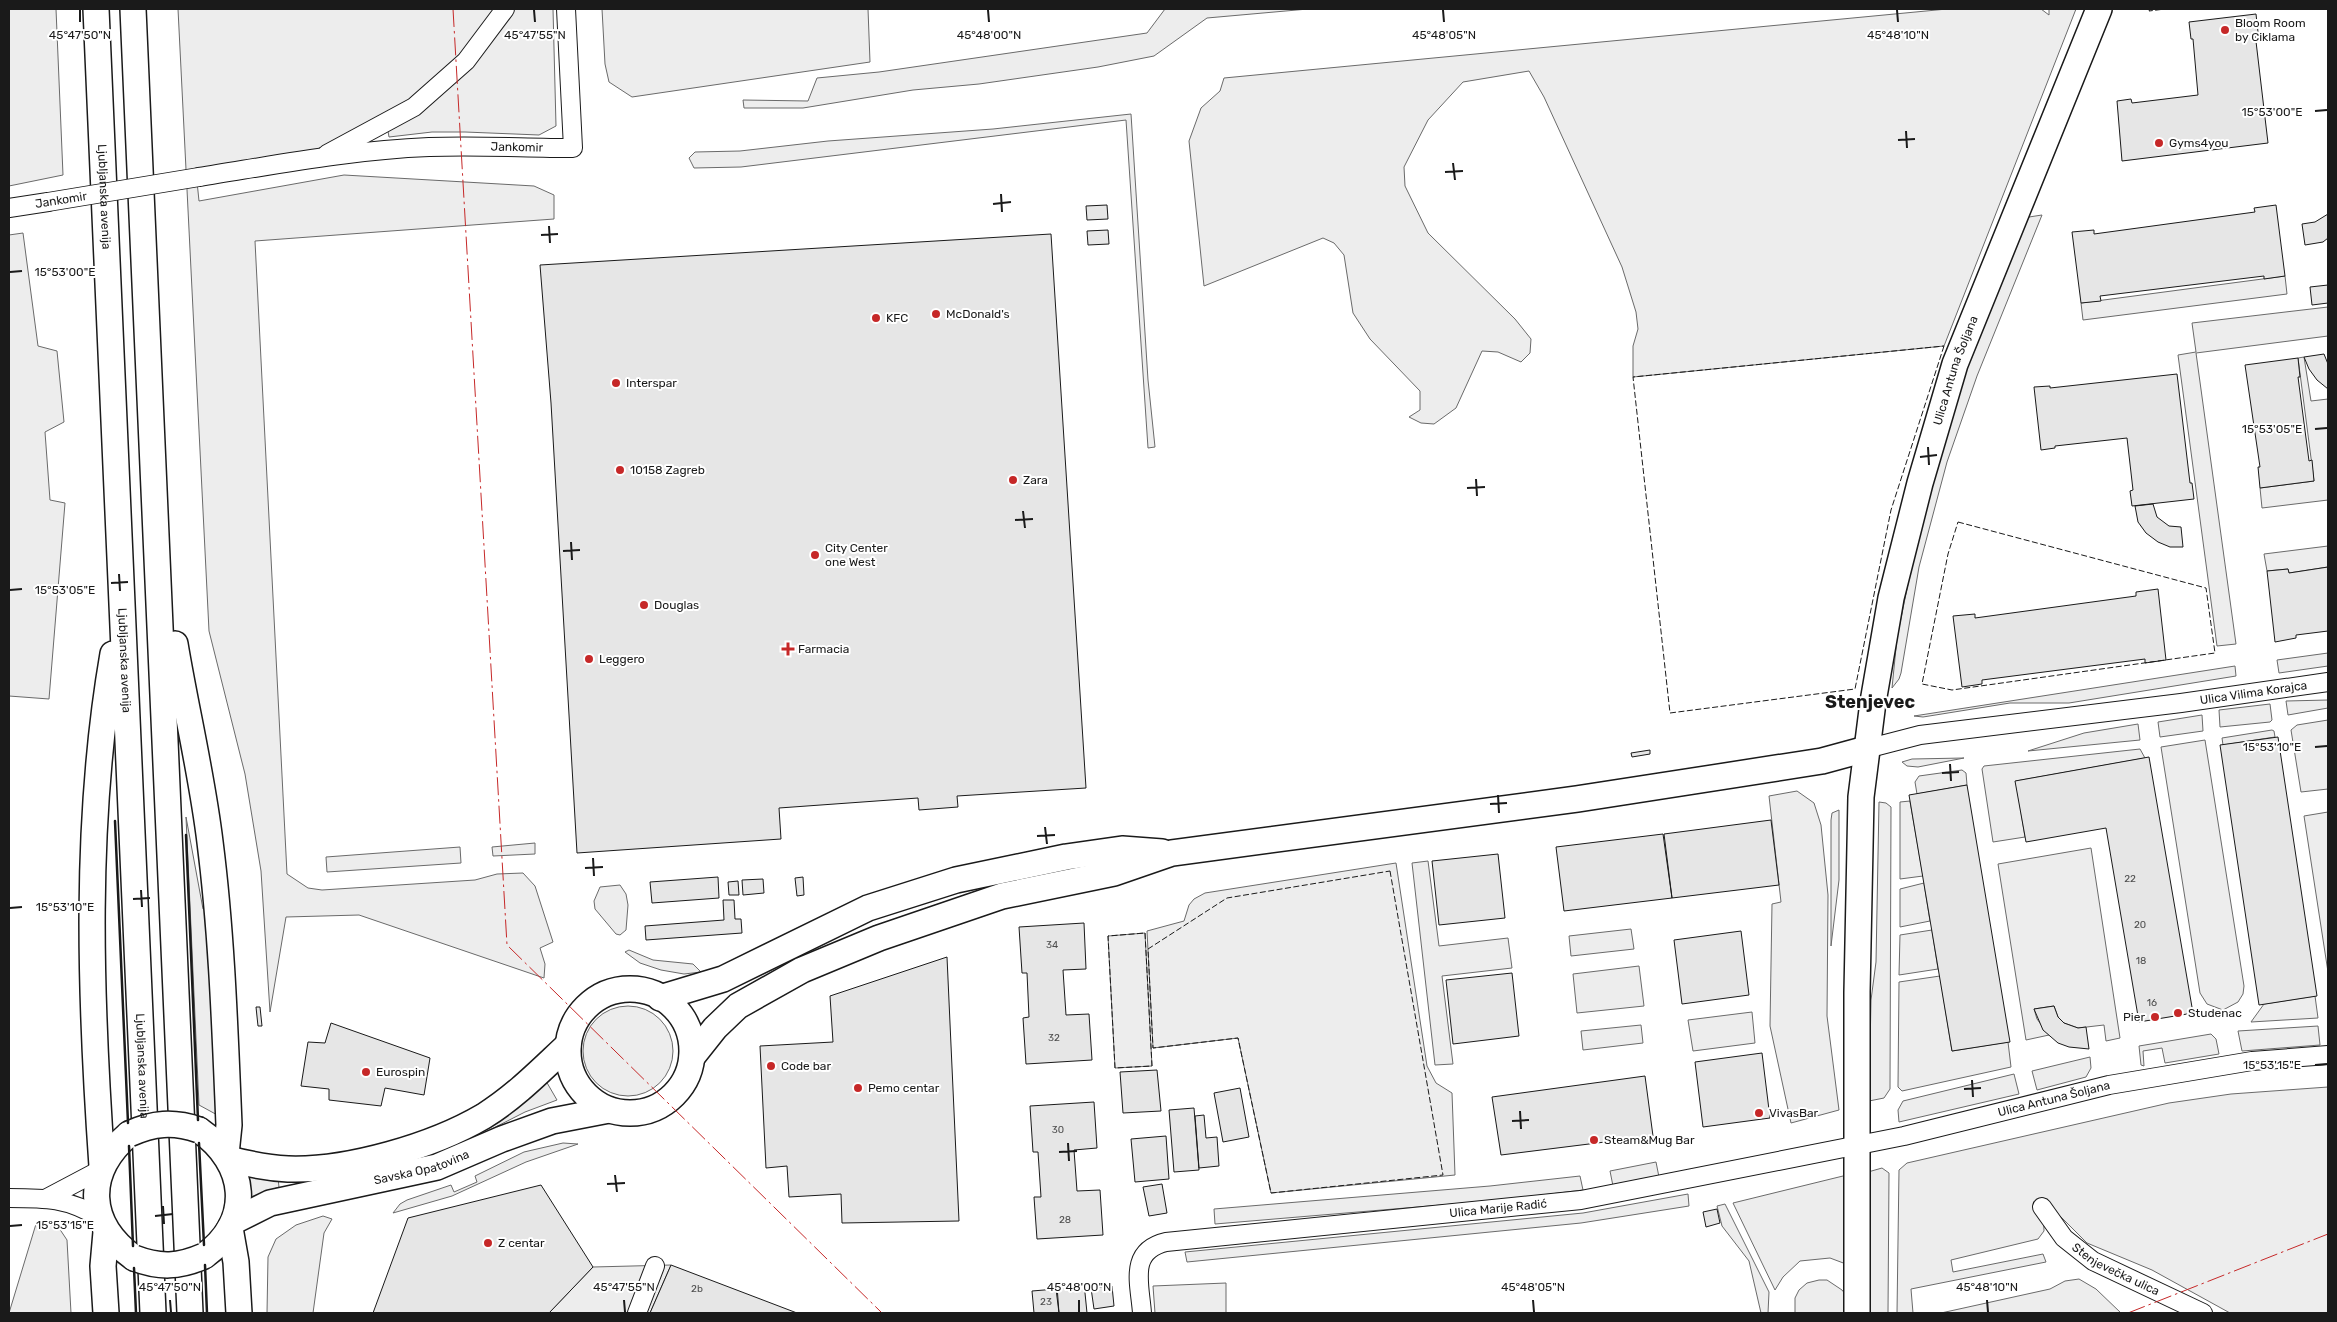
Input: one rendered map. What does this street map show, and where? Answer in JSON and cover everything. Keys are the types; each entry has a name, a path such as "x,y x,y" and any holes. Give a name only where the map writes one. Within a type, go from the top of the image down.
{"street":[{"name":"Ljubljanska avenija","path":"96,9 154,1313"},
{"path":"133,9 190,1313"},
{"name":"Jankomir","path":"320,157 414,107 466,61 506,9"},
{"name":"Jankomir","path":"9,208 320,157 429,147 573,148 566,9"},
{"name":"Ulica Antuna Šoljana","path":"1857,1313 1858,868 1861,797 1866,749 1891,598 1915,500 1955,364 2099,9"},
{"path":"157,540 211,848 221,944 229,1125 228,1156 237,1182 238,1194 232,1224 239,1313"},
{"path":"122,604 101,740 93,862 92,929 101,1168 96,1203 103,1225 118,1247 134,1258 150,1264 170,1266 186,1264 204,1256 221,1242 232,1224"},
{"name":"Ulica Vilima Korajca","path":"1866,749 1920,735 2181,703 2328,682"},
{"path":"692,1057 715,1028 738,1006 802,970 879,938 1002,896 1114,873 1172,853 1577,799 1822,761 1866,749"},
{"path":"660,998 723,979 868,908 956,880 1066,857 1122,849 1172,853"},
{"path":"623,989 640,990 660,998 674,1007 683,1019 691,1038 692,1057 690,1070 681,1088 667,1102 649,1111 629,1114 609,1110 592,1101 577,1085 569,1066 568,1045 574,1024 586,1007 603,995 623,989"},
{"name":"Savska Opatovina","path":"228,1156 271,1168 308,1168 335,1166 404,1150 452,1133 485,1115 521,1089 568,1045"},
{"name":"Ulica Antuna Šoljana","path":"1857,1145 1904,1136 2109,1085 2252,1061 2328,1055"},
{"name":"Savska Opatovina","path":"232,1224 270,1204 438,1167 502,1139 552,1121 609,1110"},
{"path":"47,1198 101,1168 114,1147 129,1134 145,1126 172,1123 199,1130 214,1141 228,1156"},
{"name":"Ulica Marije Radić","path":"1142,1313 1138,1268 1140,1258 1151,1248 1166,1242 1573,1201 1685,1181 1857,1145"},
{"path":"9,1198 47,1198 73,1204 103,1225"},
{"name":"Stenjevečka ulica","path":"2042,1207 2064,1238 2093,1261 2202,1313"},
{"path":"103,1225 106,1313"},
{"path":"638,1313 655,1266"}],"shaded area":[{"path":"9,9 56,9 63,175 9,186"},
{"path":"178,9 497,9 464,55 412,102 314,151 196,172 199,201 344,175 534,186 554,195 554,219 255,241 287,874 308,888 322,890 475,880 497,874 523,873 535,886 553,942 540,948 545,964 544,978 359,915 286,917 270,1012 261,871 245,774 209,631"},
{"path":"514,9 553,9 556,126 539,135 432,132 389,137 388,131 394,124 510,15"},
{"path":"602,9 868,9 870,62 632,97 609,82 605,64"},
{"path":"1165,9 1308,9 1207,18 1154,56 1098,67 979,84 913,90 803,108 744,108 743,100 808,101 817,78 879,72 1147,33"},
{"path":"1947,9 2041,9 2049,15 2049,9 2076,9 1944,346 1633,377 1633,346 1638,329 1636,312 1622,267 1544,97 1529,71 1463,82 1428,120 1404,167 1405,186 1428,233 1515,319 1531,339 1530,353 1521,362 1498,352 1482,351 1456,408 1434,424 1421,423 1409,417 1420,410 1420,391 1370,339 1353,313 1344,255 1334,243 1323,238 1204,286 1189,141 1201,108 1220,91 1224,78"},
{"path":"1131,114 1148,380 1155,447 1148,448 1126,120 741,167 694,168 689,158 695,152 740,151 828,141 993,129"},
{"path":"2042,215 1977,376 1947,462 1919,567 1901,673 1892,688 1897,638 1921,519 1965,372 2026,221 2029,217"},
{"path":"23,233 38,346 57,351 64,422 45,432 50,500 65,503 49,699 9,696 9,235"},
{"path":"2285,276 2287,294 2083,320 2081,303"},
{"path":"2328,307 2328,336 2196,353 2236,644 2217,646 2178,355 2196,352 2192,323"},
{"path":"2304,357 2311,401 2328,399 2328,500 2262,508 2260,488 2314,481 2298,358"},
{"path":"2328,546 2328,567 2289,573 2288,569 2267,571 2264,554"},
{"path":"2328,653 2328,666 2279,673 2277,660"},
{"path":"2235,666 2236,676 2069,703 2010,703 1923,717 1914,716"},
{"path":"2328,700 2328,708 2288,715 2286,701"},
{"path":"2270,704 2272,720 2270,722 2220,727 2219,710"},
{"path":"2202,715 2203,731 2160,737 2158,722"},
{"path":"2328,720 2328,789 2301,792 2291,730 2297,725"},
{"path":"2138,724 2140,740 2028,751 2084,733"},
{"path":"2272,730 2275,737 2223,745 2222,738"},
{"path":"2205,740 2244,986 2243,994 2238,1002 2223,1010 2207,1004 2200,993 2161,747"},
{"path":"2140,749 2145,758 2016,781 2025,837 1993,842 1982,769 1984,766"},
{"path":"1964,758 1918,767 1907,766 1902,762 1912,759"},
{"path":"1962,770 1966,773 1967,785 1917,794 1915,782 1919,776"},
{"path":"1797,791 1814,803 1821,825 1828,895 1827,1016 1839,1110 1791,1123 1770,1026 1772,904 1781,902 1769,796"},
{"path":"1910,801 1923,876 1900,879 1900,802"},
{"path":"1879,802 1886,803 1891,807 1890,1089 1884,1098 1869,1101 1871,1000 1876,962"},
{"path":"1839,810 1839,880 1831,946 1831,820 1832,813"},
{"path":"2328,812 2328,972 2304,816"},
{"path":"186,817 203,909 209,908 221,1117 199,1105"},
{"path":"535,843 535,854 493,856 492,847"},
{"path":"460,847 461,863 327,872 326,857"},
{"path":"2091,848 2120,1038 2106,1041 2104,1025 2078,1028 2064,1023 2058,1017 2054,1006 2034,1009 2037,1019 2049,1035 2026,1040 1998,864"},
{"path":"1428,861 1439,946 1508,938 1512,968 1442,976 1453,1064 1435,1065 1412,863"},
{"path":"1396,863 1427,1066 1436,1083 1452,1093 1455,1175 1271,1193 1238,1038 1153,1048 1147,931 1184,921 1189,905 1194,899 1205,893"},
{"path":"1924,883 1930,921 1900,927 1900,889"},
{"path":"620,885 626,894 628,905 626,930 620,935 616,934 595,909 594,901 600,887"},
{"path":"1631,929 1634,949 1571,956 1569,936"},
{"path":"1932,930 1938,969 1899,975 1900,935"},
{"path":"1145,933 1152,1066 1115,1068 1108,936"},
{"path":"629,950 653,960 693,964 701,972 684,974 661,970 640,963 625,952"},
{"path":"1639,966 1644,1006 1577,1013 1573,974"},
{"path":"1940,976 1952,1051 2008,1042 2011,1067 1902,1091 1898,1087 1899,982"},
{"path":"2315,996 2318,1018 2251,1022 2264,1004"},
{"path":"628,1006 645,1010 660,1019 669,1034 673,1051 669,1068 660,1083 645,1092 628,1096 611,1092 596,1083 587,1068 583,1051 587,1034 596,1019 611,1010"},
{"path":"1752,1012 1755,1043 1693,1051 1688,1020"},
{"path":"1641,1025 1643,1043 1583,1050 1581,1031"},
{"path":"2318,1026 2320,1045 2242,1051 2238,1031"},
{"path":"2211,1034 2216,1039 2219,1054 2165,1063 2162,1048 2143,1051 2144,1066 2141,1065 2139,1046"},
{"path":"2090,1057 2091,1068 2086,1077 2037,1090 2032,1071"},
{"path":"2014,1074 2019,1094 1899,1122 1898,1110 1903,1101"},
{"path":"546,1081 557,1100 525,1112 474,1138 425,1158 300,1185 300,1178 330,1173"},
{"path":"2328,1087 2328,1313 2230,1313 2152,1270 2087,1243 2043,1199 2044,1231 2038,1239 1951,1260 1953,1272 2043,1254 2046,1262 1911,1289 1913,1313 1897,1313 1899,1170 1907,1163 2169,1103 2231,1094"},
{"path":"563,1143 578,1144 526,1162 452,1196 393,1213 400,1204 407,1200 451,1185 454,1192 477,1182 475,1176 524,1152"},
{"path":"1656,1162 1659,1177 1613,1186 1610,1171"},
{"path":"1882,1168 1889,1173 1888,1313 1867,1313 1868,1172"},
{"path":"249,1173 278,1178 279,1187 251,1197"},
{"path":"1580,1176 1583,1190 1501,1200 1215,1224 1214,1209 1490,1186"},
{"path":"1843,1176 1846,1178 1846,1264 1830,1258 1800,1261 1783,1277 1775,1290 1733,1203"},
{"path":"1688,1194 1689,1206 1581,1223 1187,1262 1185,1252 1583,1213"},
{"path":"1725,1204 1769,1292 1768,1313 1761,1313 1749,1261 1722,1226 1717,1206"},
{"path":"323,1216 332,1219 324,1233 313,1313 267,1313 268,1257 276,1239 296,1225"},
{"path":"47,1223 59,1228 67,1240 71,1313 9,1313 36,1224"},
{"path":"671,1265 650,1313 549,1313 593,1267"},
{"path":"2079,1279 2096,1289 2121,1313 1941,1313 2050,1289 2065,1281"},
{"path":"1827,1280 1842,1290 1846,1295 1846,1313 1795,1313 1795,1298 1799,1290 1807,1283"},
{"path":"1226,1283 1226,1313 1155,1313 1153,1286"}],"building":[{"path":"2256,14 2258,32 2255,33 2268,143 2122,161 2117,101 2131,99 2132,103 2198,95 2193,39 2191,39 2189,22"},
{"path":"1107,205 1108,219 1087,220 1086,206"},
{"path":"2276,205 2285,276 2264,279 2264,276 2100,296 2101,301 2081,303 2072,232 2094,230 2094,234 2255,212 2254,208"},
{"path":"2328,214 2328,238 2323,242 2305,245 2302,224 2315,222"},
{"path":"1108,230 1109,244 1088,245 1087,231"},
{"name":"City Center one West","path":"1051,234 1086,788 957,796 958,807 919,810 918,798 779,808 781,839 577,853 551,403 540,265"},
{"path":"2328,285 2328,303 2312,305 2310,287"},
{"path":"2324,354 2328,364 2328,389 2317,380 2309,369 2304,357"},
{"path":"2298,358 2300,377 2298,377 2309,461 2312,460 2314,481 2260,488 2258,467 2260,467 2245,365"},
{"path":"2177,374 2190,483 2192,483 2194,499 2132,506 2130,491 2133,490 2127,438 2055,446 2055,448 2041,450 2034,387 2050,386 2050,388"},
{"path":"2153,504 2157,517 2169,526 2181,527 2183,547 2170,547 2158,542 2146,533 2138,522 2135,506"},
{"path":"2328,567 2328,631 2296,635 2296,638 2275,642 2267,571 2288,569 2289,573"},
{"path":"2158,589 2166,660 2145,663 2145,659 1982,680 1982,684 1962,687 1953,616 1975,614 1975,618 2136,596 2136,592"},
{"path":"2278,737 2317,996 2259,1005 2220,745"},
{"path":"1650,750 1650,754 1632,757 1631,753"},
{"path":"2149,757 2193,1013 2139,1022 2106,828 2026,842 2015,781"},
{"path":"1967,785 2010,1042 1952,1051 1909,795"},
{"path":"1771,820 1779,885 1672,898 1664,834"},
{"path":"1663,834 1672,898 1564,911 1556,847"},
{"path":"1498,854 1505,918 1439,925 1432,861"},
{"path":"718,877 719,898 652,903 650,882"},
{"path":"803,877 804,895 797,896 795,878"},
{"path":"763,879 764,893 743,895 742,880"},
{"path":"738,881 739,895 729,895 728,882"},
{"path":"723,900 734,900 735,919 741,919 742,933 646,940 645,926 724,920"},
{"path":"1084,923 1086,969 1063,970 1066,1015 1089,1014 1092,1060 1026,1064 1023,1018 1029,1017 1027,973 1022,973 1019,927"},
{"path":"1741,931 1749,995 1682,1004 1674,940"},
{"name":"Pemo centar","path":"947,957 959,1221 842,1223 841,1194 789,1197 787,1166 766,1168 760,1046 833,1042 830,996"},
{"path":"1512,973 1519,1036 1453,1044 1446,980"},
{"path":"2054,1006 2058,1017 2064,1023 2078,1028 2086,1027 2089,1049 2069,1047 2058,1043 2043,1030 2034,1009"},
{"path":"256,1007 260,1007 262,1026 258,1026"},
{"name":"Eurospin","path":"331,1023 430,1058 424,1095 385,1088 381,1106 329,1100 329,1089 301,1086 308,1042 325,1043"},
{"path":"1762,1053 1770,1118 1703,1127 1695,1062"},
{"path":"1157,1070 1161,1111 1123,1113 1120,1072"},
{"path":"1645,1076 1653,1136 1501,1155 1492,1097"},
{"path":"1240,1088 1249,1137 1223,1142 1214,1093"},
{"path":"1094,1102 1097,1148 1074,1150 1077,1191 1100,1190 1103,1235 1037,1239 1034,1197 1041,1197 1038,1152 1033,1152 1030,1106"},
{"path":"1194,1108 1199,1170 1174,1172 1169,1110"},
{"path":"1204,1115 1206,1138 1217,1137 1219,1166 1199,1168 1195,1116"},
{"path":"1166,1136 1169,1179 1135,1182 1131,1139"},
{"path":"1162,1184 1167,1213 1149,1216 1143,1187"},
{"name":"Z centar","path":"541,1185 593,1267 549,1313 373,1313 408,1218"},
{"path":"1717,1209 1720,1223 1706,1227 1703,1212"},
{"path":"671,1265 797,1313 650,1313"},
{"path":"1084,1283 1087,1313 1059,1313 1057,1286"},
{"path":"1112,1286 1114,1306 1094,1309 1091,1288"},
{"path":"1056,1289 1059,1313 1034,1313 1032,1291"}],"fence":[{"path":"2150,9 2149,11 2165,9"},
{"path":"1944,346 1891,510 1855,689 1670,713 1633,377 1944,346"},
{"path":"1958,522 2206,588 2215,653 1952,690 1922,684 1948,554 1958,522"},
{"path":"1390,871 1443,1175 1271,1193 1238,1038 1153,1048 1148,949 1227,898 1390,871"},
{"path":"1145,933 1152,1066 1115,1068 1108,936 1145,933"}],"wall":[{"path":"115,821 128,1123"},
{"path":"186,835 198,1120"},
{"path":"199,1143 204,1245"},
{"path":"129,1146 133,1246"},
{"path":"205,1265 207,1313"},
{"path":"134,1268 136,1313"}],"power":[{"path":"453,9 507,945 882,1313"},
{"path":"2128,1313 2328,1234"}],"place":[{"name":"Bloom Room by Ciklama","path":"2225,30"},
{"name":"Gyms4you","path":"2159,143"},
{"name":"McDonald's","path":"936,314"},
{"name":"KFC","path":"876,318"},
{"name":"Interspar","path":"616,383"},
{"name":"10158 Zagreb","path":"620,470"},
{"name":"Zara","path":"1013,480"},
{"name":"City Center one West","path":"815,555"},
{"name":"Douglas","path":"644,605"},
{"name":"Farmacia","path":"788,649"},
{"name":"Leggero","path":"589,659"},
{"name":"Studenac","path":"2178,1013"},
{"name":"Pier","path":"2155,1017"},
{"name":"Code bar","path":"771,1066"},
{"name":"Eurospin","path":"366,1072"},
{"name":"Pemo centar","path":"858,1088"},
{"name":"VivasBar","path":"1759,1113"},
{"name":"Steam&Mug Bar","path":"1594,1140"},
{"name":"Z centar","path":"488,1243"}],"district":[{"name":"Stenjevec","path":"1870,702"}]}
